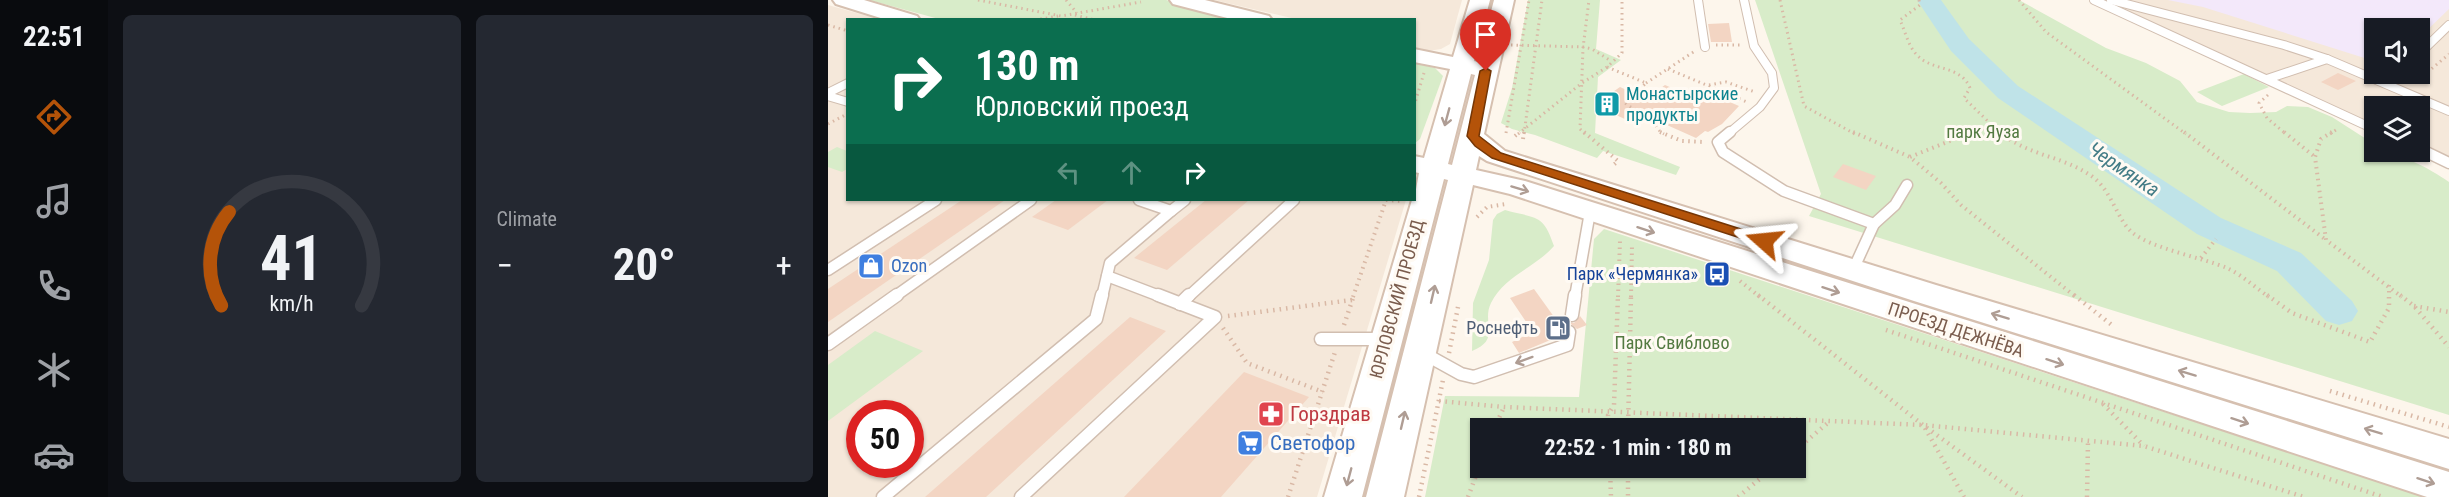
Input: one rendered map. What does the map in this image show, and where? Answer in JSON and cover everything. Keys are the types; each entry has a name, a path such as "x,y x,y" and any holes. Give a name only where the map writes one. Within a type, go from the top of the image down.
{"main road":[{"path":"843,0 903,18"},
{"path":"1183,0 1254,18"},
{"name":"ЮРЛОВСКИЙ ПРОЕЗД","path":"1343,497 1386,339 1424,167 1461,66 1479,0"},
{"name":"ЮРЛОВСКИЙ ПРОЕЗД","path":"1385,497 1504,0"},
{"path":"1420,61 1486,71"},
{"name":"ПРОЕЗД ДЕЖНЁВА","path":"1473,136 1479,144 1497,156 1853,270 2449,454"},
{"name":"ПРОЕЗД ДЕЖНЁВА","path":"1424,167 1516,187 1588,221 2449,488"}],"lane":[{"path":"1698,0 1705,47"},
{"path":"1744,0 1754,46 1772,73 1774,88 1760,107 1718,142 1723,152 1784,191 1874,224"},
{"path":"2094,0 2364,124"},
{"path":"2110,0 2273,41 2327,59 2449,111"},
{"path":"2430,43 2449,25"},
{"path":"2267,79 2327,59"},
{"path":"828,94 846,84"},
{"path":"828,94 846,101"},
{"path":"2430,154 2449,163"},
{"path":"1853,270 1874,224 1895,205 1907,184"},
{"path":"828,270 934,201"},
{"path":"828,344 1029,201"},
{"path":"1142,201 1171,211"},
{"path":"883,497 1096,319 1110,262 1184,201"},
{"path":"1180,304 1293,201"},
{"path":"1572,315 1588,221"},
{"path":"1022,497 1215,317 1107,276"},
{"path":"1419,351 1461,374 1474,377 1567,345 1569,332"},
{"path":"1321,339 1386,339"}],"path":[{"path":"978,0 1061,16"},
{"path":"1066,0 1077,14"},
{"path":"1506,133 1529,0"},
{"path":"1523,139 1534,45 1542,0"},
{"path":"1588,0 1583,47 1580,129 1618,161 1611,167"},
{"path":"1515,136 1582,83 1607,67 1622,53 1622,0"},
{"path":"1780,0 1804,106 1860,136 1910,157 1941,183 1961,205 2109,325"},
{"path":"1919,0 1920,5 1900,20 1917,54 1938,67 1956,72 1969,82 1970,88 1964,98 2010,141 2051,159 2073,165 2101,183 2132,233 2229,269 2292,313 2370,342 2389,308 2389,285"},
{"path":"2019,0 2046,32 2136,96 2389,285 2414,306 2449,347"},
{"path":"1048,18 1141,2"},
{"path":"1071,14 1087,18"},
{"path":"828,25 846,30"},
{"path":"1510,45 1583,47 1592,49 1611,61"},
{"path":"2405,91 2449,54"},
{"path":"1416,91 1420,61"},
{"path":"1607,67 1646,83 1624,103 1651,119 1658,131 1682,141 1718,142"},
{"path":"1667,68 1760,107"},
{"path":"1708,85 1719,81 1729,82 1768,97"},
{"path":"2283,87 2264,97 2259,104 2267,118 2315,158"},
{"path":"828,124 846,115"},
{"path":"2326,240 2315,158 2321,140 2353,119"},
{"path":"1910,157 1950,139 1992,126"},
{"path":"1487,207 1506,204 1517,206"},
{"path":"1588,221 1620,241 1639,248"},
{"path":"2200,258 2216,239"},
{"path":"1608,418 1614,405 1620,241"},
{"path":"1628,418 1632,245"},
{"path":"1733,279 1761,288"},
{"path":"1740,281 1923,425 2022,497"},
{"path":"1323,392 1247,363 1215,317 1352,300"},
{"path":"2414,306 2449,312"},
{"path":"1877,327 2383,497"},
{"path":"1438,401 1504,407 1923,425 2144,446 2304,497"},
{"path":"2101,403 2144,446"},
{"path":"1499,418 1504,407"},
{"path":"1806,442 1831,421"},
{"path":"1923,425 1964,497"},
{"path":"2087,497 2088,441"},
{"path":"1468,497 1475,478"},
{"path":"1610,478 1611,497"},
{"path":"1628,478 1628,497"},
{"path":"1738,497 1761,478"}],"shaded area":[{"path":"1214,0 1462,0 1450,44 1441,49 1428,51 1416,48 1416,18 1292,18"},
{"path":"2103,0 2449,0 2449,158 2430,149 2430,96 2364,96 2364,119"},
{"path":"2168,0 2449,0 2449,9 2430,27 2430,18 2364,18 2364,58 2203,7"},
{"path":"828,5 874,18 846,18 846,201 1406,201 1317,497 828,497"}],"green space":[{"path":"869,0 1166,0 1239,18 935,18"},
{"path":"1528,0 1600,0 1596,49 1621,60 1598,77 1595,133 1680,167 1676,175 1603,151 1597,158 1512,129 1501,123 1512,88"},
{"name":"парк Яуза","path":"1755,0 2019,0 2106,48 2146,63 2180,81 2197,102 2229,112 2250,113 2276,112 2287,106 2308,107 2332,117 2364,138 2364,162 2413,162 2449,182 2449,415 1809,216 1821,194"},
{"path":"1416,63 1435,68 1443,76 1420,139 1416,142"},
{"path":"2244,74 2269,87 2222,106 2197,92"},
{"path":"837,147 846,151 846,170 842,172 828,167 828,152"},
{"path":"1505,210 1542,222 1554,246 1512,279 1497,294 1489,310 1489,336 1481,346 1472,351 1473,303 1489,260 1493,220 1497,214"},
{"name":"Парк Свиблово","path":"1604,229 2425,497 1425,497 1445,396 1579,397 1594,239"},
{"path":"875,331 923,351 856,400 846,400 846,408 828,421 828,365"}],"building":[{"path":"1729,23 1732,42 1711,42 1708,24"},
{"path":"2338,73 2356,81 2338,90 2321,82"},
{"path":"1665,85 1695,98 1704,91 1739,106 1722,124 1708,132 1705,131 1696,138 1649,117 1638,125 1594,105 1620,87 1646,99"},
{"path":"1843,164 1876,176 1866,190 1833,177"},
{"path":"960,201 1004,201 828,322 828,289"},
{"path":"1055,201 1107,201 1068,230 1032,217"},
{"path":"1205,201 1248,201 1167,270 1134,258"},
{"name":"Роснефть","path":"1534,289 1557,321 1564,318 1567,322 1574,323 1580,316 1587,325 1577,329 1571,324 1565,325 1560,336 1519,353 1512,342 1533,332 1510,298"},
{"path":"1130,317 1166,331 986,497 925,497"},
{"path":"1244,372 1309,397 1221,497 1124,497"}],"waterway":[{"name":"Чермянка","path":"1929,0 1960,45 2008,92 2209,226 2289,262 2339,311"}],"place":[{"name":"Монастырские продукты","path":"1607,104"},
{"name":"Ozon","path":"871,266"},
{"name":"Парк «Чермянка»","path":"1717,274"},
{"name":"Роснефть","path":"1558,328"},
{"name":"Горздрав","path":"1271,414"},
{"name":"Светофор","path":"1250,443"}],"route":[{"path":"1486,71 1473,136 1479,144 1497,156 1764,241"}]}
